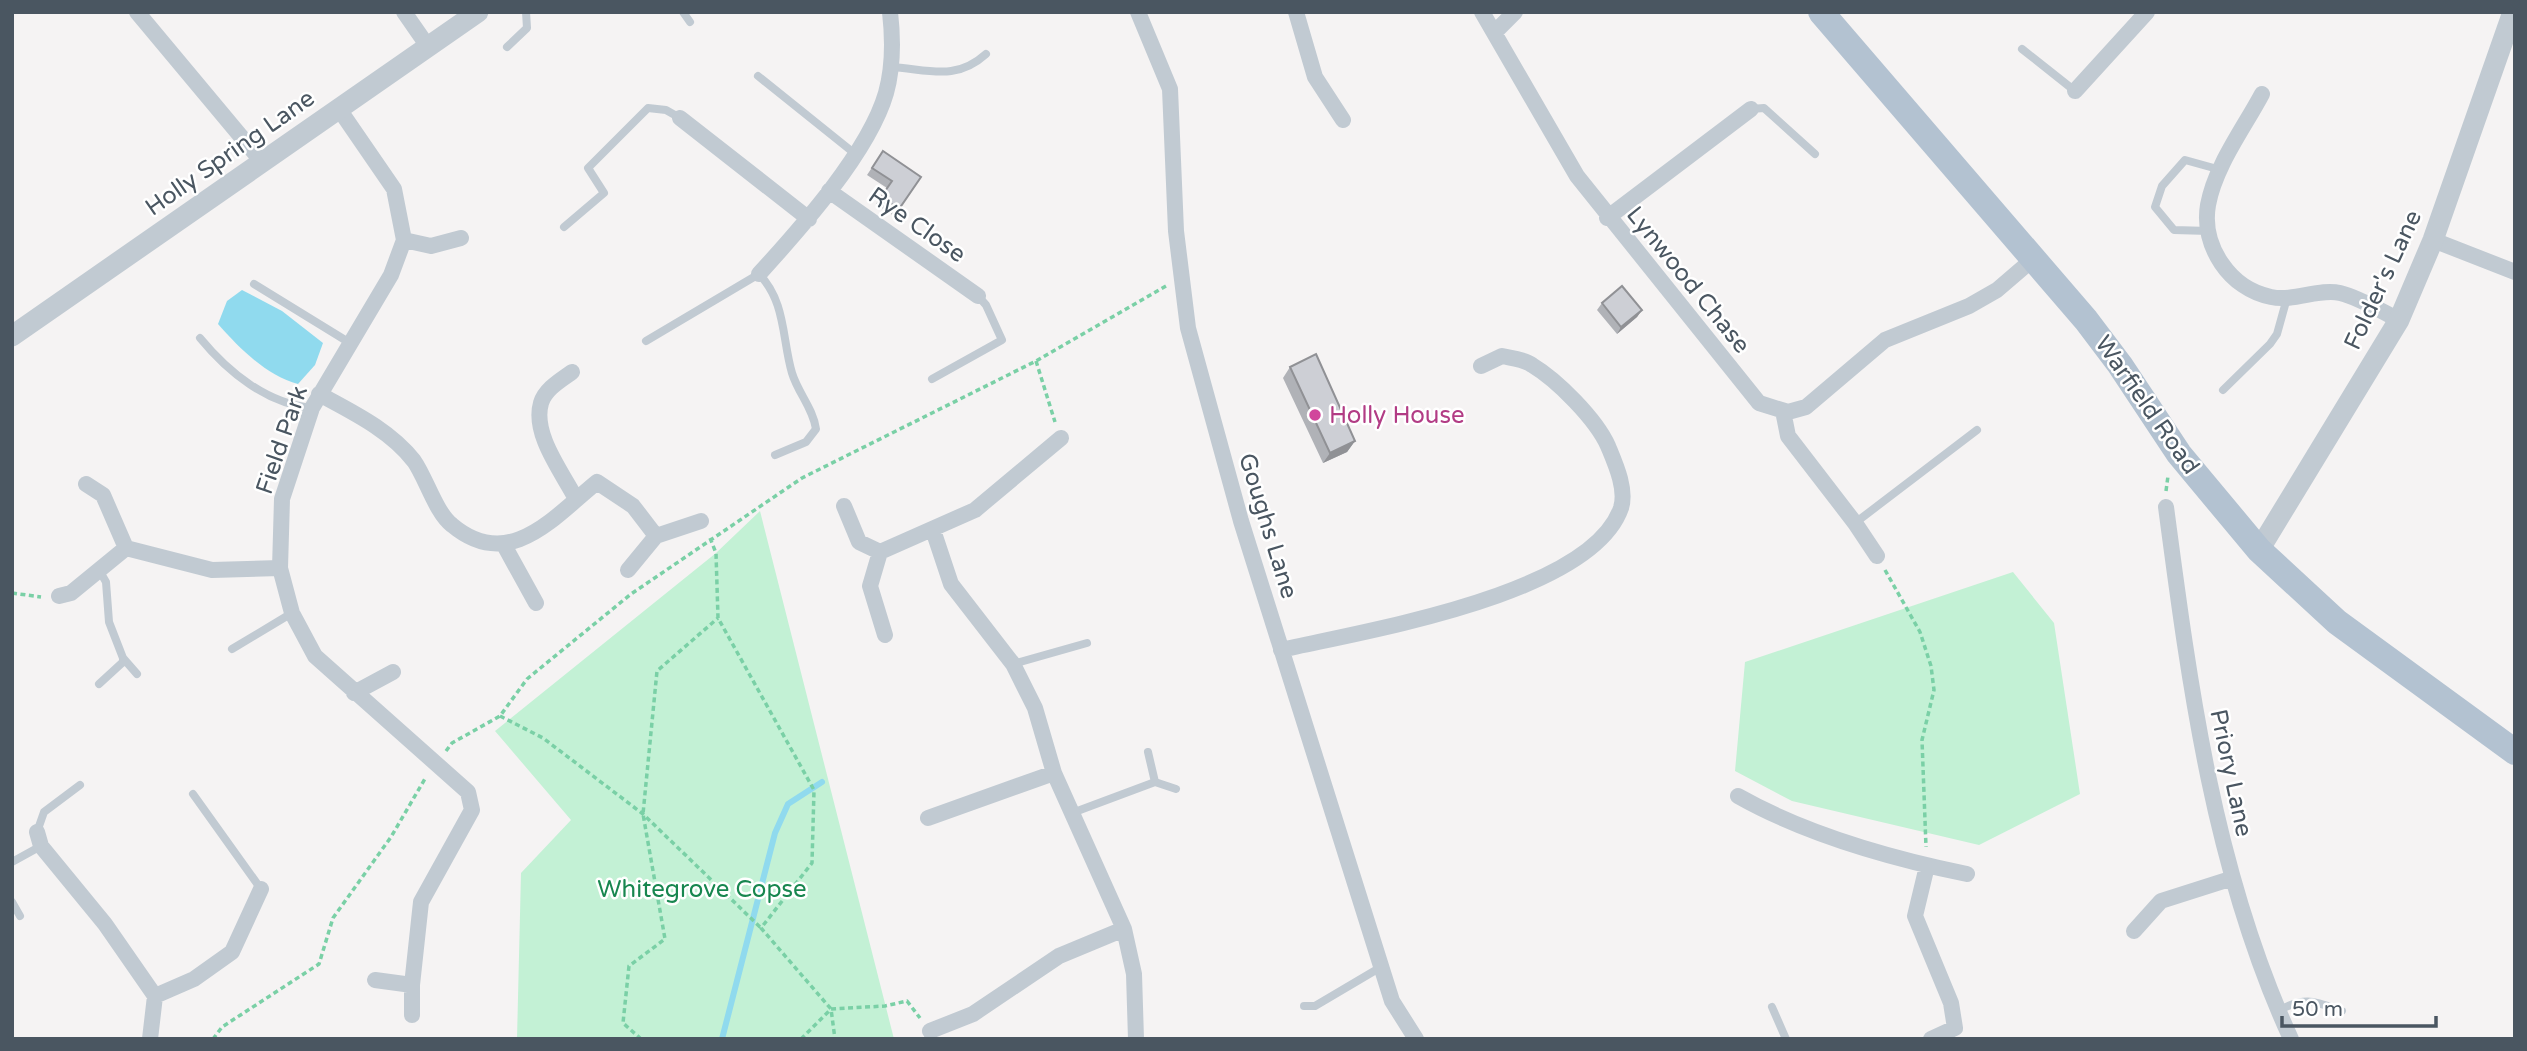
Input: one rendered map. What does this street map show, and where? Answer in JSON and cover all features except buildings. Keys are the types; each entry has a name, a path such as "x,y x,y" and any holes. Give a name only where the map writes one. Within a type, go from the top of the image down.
{"main road":[{"name":"Warfield Road","path":"1821,12 2086,320 2120,365 2179,454 2259,550 2337,622 2515,752"}],"street":[{"path":"137,12 263,163"},
{"path":"404,12 429,48"},
{"name":"Holly Spring Lane","path":"12,337 478,12"},
{"path":"759,274 809,219 830,191 886,94 890,67 890,12"},
{"name":"Goughs Lane","path":"1138,12 1170,89 1180,279 1191,341 1241,522 1381,967 1392,1001 1416,1039"},
{"path":"1296,12 1315,77 1343,120"},
{"name":"Lynwood Chase","path":"1482,12 1577,176 1607,218 1759,402 1783,411"},
{"path":"1495,32 1515,12"},
{"path":"2075,91 2147,12"},
{"name":"Folder's Lane","path":"2259,550 2399,320 2433,240 2513,12"},
{"path":"2262,94 2221,170 2208,205 2209,231 2220,265 2243,286 2270,297 2339,293 2399,320"},
{"path":"1607,218 1751,108"},
{"path":"339,109 394,189 404,240 431,246 461,238"},
{"path":"680,118 809,219"},
{"name":"Rye Close","path":"830,191 978,296"},
{"name":"Field Park","path":"404,240 391,275 315,401 282,499 280,568 292,613 315,656 468,792 472,810 421,902 412,985 412,1015"},
{"path":"2433,240 2515,272"},
{"path":"1877,556 1788,436 1783,411 1806,407 1885,340 1969,306 1997,290 2032,260"},
{"path":"1281,650 1481,602 1542,580 1602,537 1621,507 1619,473 1605,440 1586,414 1531,363 1502,356 1481,366"},
{"path":"572,372 551,387 541,402 540,430 576,499"},
{"path":"315,401 375,424 413,460 450,524 483,543 504,545 535,534 597,482 633,506 656,536"},
{"path":"844,506 859,542 880,552 975,510 1061,438"},
{"path":"86,484 103,495 126,548"},
{"name":"Priory Lane","path":"2166,507 2193,706 2230,879 2278,1011 2291,1039"},
{"path":"628,570 656,536 701,521"},
{"path":"933,530 951,584 984,623 1013,664 1035,708 1054,773 1124,929 1135,974 1136,1039"},
{"path":"504,545 536,603"},
{"path":"126,548 212,570 280,568"},
{"path":"59,596 71,593 126,548"},
{"path":"880,552 870,586 885,635"},
{"path":"354,693 393,672"},
{"path":"928,818 1054,773"},
{"path":"1738,796 1782,821 1927,866 1967,874"},
{"path":"39,839 105,924 155,996 150,1039"},
{"path":"1927,866 1915,916 1951,1003 1955,1028 1931,1039"},
{"path":"2134,931 2161,901 2230,879"},
{"path":"155,996 194,979 232,952 261,889"},
{"path":"930,1031 974,1014 1059,956 1124,929"},
{"path":"375,980 412,985"}],"lane":[{"path":"507,47 527,28 526,12"},
{"path":"683,12 690,22"},
{"path":"2022,49 2075,91"},
{"path":"890,67 933,72 956,71 971,67 986,54"},
{"path":"758,76 854,153"},
{"path":"564,227 604,193 588,168 637,117 648,108 666,110 680,118"},
{"path":"1751,108 1764,108 1815,154"},
{"path":"2209,231 2174,230 2155,207 2162,186 2185,160 2221,170"},
{"path":"646,341 759,274 770,286 782,317 791,371 814,419 816,429 806,442 775,455"},
{"path":"254,284 292,304 350,343"},
{"path":"932,379 1002,340 978,296"},
{"path":"2223,390 2277,334 2287,298"},
{"path":"200,338 230,369 283,403 315,401"},
{"path":"1855,523 1978,430"},
{"path":"99,570 106,582 109,622 123,658 138,674"},
{"path":"232,649 292,613"},
{"path":"1013,664 1087,643"},
{"path":"99,684 123,662 123,658"},
{"path":"1148,752 1155,782"},
{"path":"1072,813 1155,782 1176,789"},
{"path":"12,862 39,839 44,812 80,785"},
{"path":"193,794 261,889"},
{"path":"12,902 20,916"},
{"path":"1304,1006 1315,1006 1381,967"},
{"path":"2278,1011 2297,1000 2313,1001 2342,1011"},
{"path":"1772,1007 1786,1039"}],"path":[{"path":"452,743 500,716 527,679 631,594 802,478 1036,361 1180,279"},
{"path":"1036,361 1061,438"},
{"path":"710,538 716,552 718,618 814,790 812,863 761,928"},
{"path":"1877,556 1920,632 1931,666 1934,690 1922,740 1927,866"},
{"path":"12,593 59,596"},
{"path":"641,1039 623,1023 629,965 665,939 643,814 657,671 718,618"},
{"path":"500,716 543,738 643,814 761,928 831,1009 835,1039"},
{"path":"214,1039 222,1027 318,964 333,918 391,837 419,786"},
{"path":"801,1039 831,1009 885,1006 908,1001 930,1031"}],"green space":[{"name":"Whitegrove Copse","path":"760,511 894,1039 517,1039 521,873 571,820 495,731 716,553"},
{"path":"2013,572 2054,623 2080,794 1979,845 1792,801 1735,771 1745,662"}],"water":[{"path":"242,290 282,311 323,343 315,365 298,384 265,368 218,324 227,301"}],"waterway":[{"path":"722,1039 775,833 788,804 822,782"}],"place":[{"name":"Holly House","path":"1315,415"}]}
